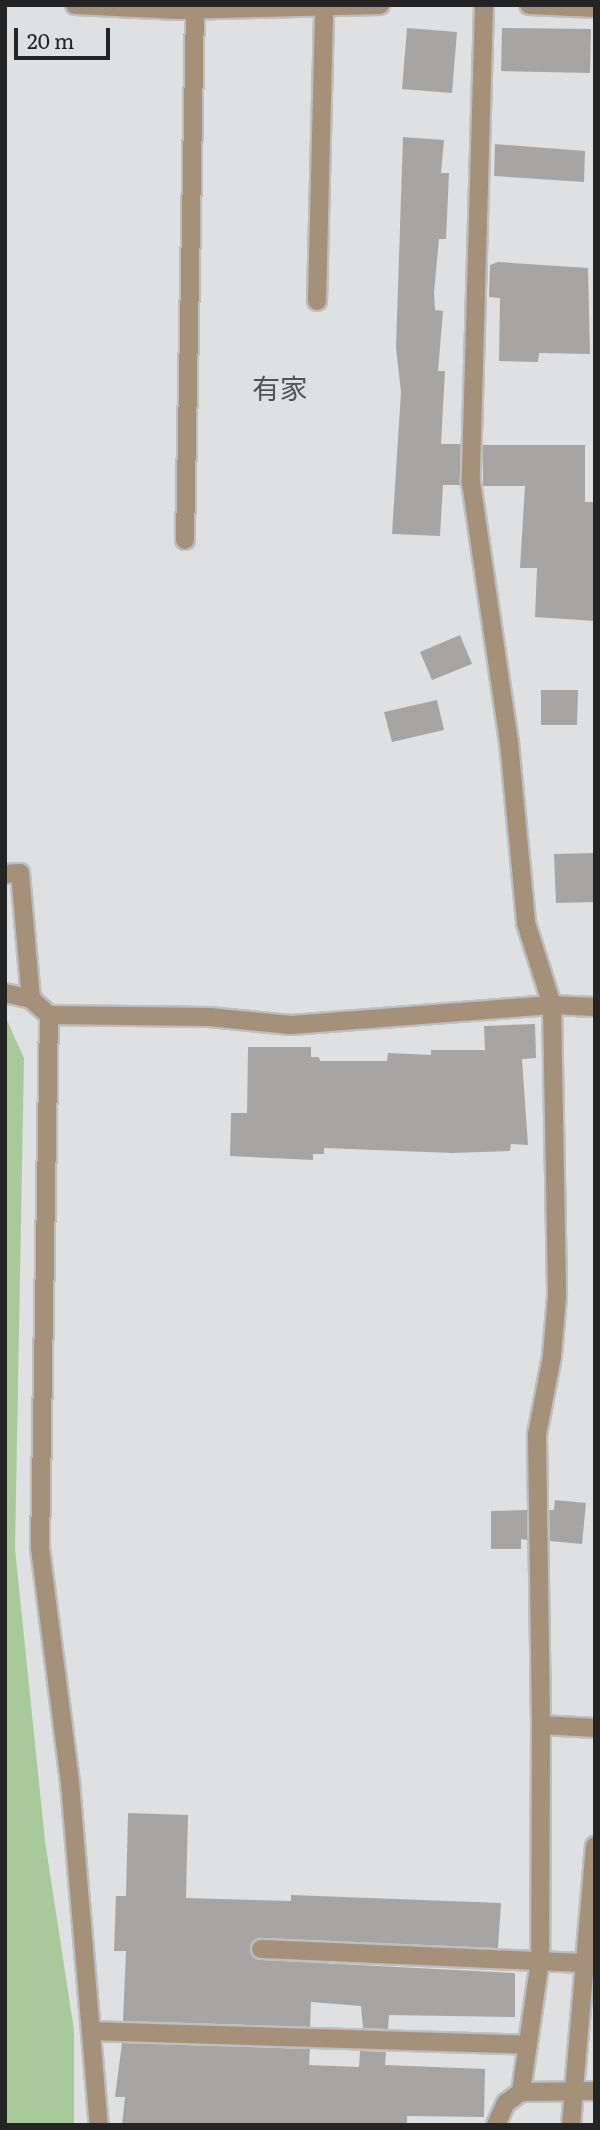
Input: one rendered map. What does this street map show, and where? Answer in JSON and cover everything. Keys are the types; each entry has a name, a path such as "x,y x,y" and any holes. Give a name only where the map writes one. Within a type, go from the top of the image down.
{"street":[{"path":"75,5 184,8 380,5"},
{"path":"484,5 471,482 509,742 526,923 552,1005 557,1296 552,1356 537,1434 541,1725 540,1960 521,2092"},
{"path":"529,5 595,8"},
{"path":"317,301 324,7"},
{"path":"184,8 185,540"},
{"path":"5,874 20,873 31,999"},
{"path":"5,993 31,999 49,1015 209,1017 291,1025 552,1005 595,1007"},
{"path":"49,1015 40,1548 70,1783 99,2125"},
{"path":"541,1725 595,1728"},
{"path":"570,2125 595,1846"},
{"path":"261,1949 585,1964"},
{"path":"91,2031 528,2045"},
{"path":"496,2125 506,2103 521,2092 595,2091"}],"green space":[{"path":"5,1016 24,1058 15,1549 45,1841 74,2030 74,2125 5,2125"}],"building":[{"path":"407,28 457,32 452,93 402,89"},
{"path":"502,28 591,29 590,73 501,71"},
{"path":"403,137 444,140 441,173 449,173 446,239 439,239 434,293 435,310 443,311 438,371 445,371 441,444 461,444 460,485 443,485 440,536 392,534 401,392 396,348"},
{"path":"495,144 585,151 584,182 494,176"},
{"path":"498,262 588,268 590,354 539,353 538,362 499,361 500,298 489,297 490,265"},
{"path":"483,445 585,445 585,502 595,502 595,621 535,617 537,568 520,568 525,486 483,486"},
{"path":"460,635 472,664 432,680 420,652"},
{"path":"541,690 578,690 577,725 541,725"},
{"path":"437,700 444,730 392,742 384,712"},
{"path":"595,853 595,902 556,903 554,854"},
{"path":"535,1024 536,1058 522,1059 528,1145 511,1144 510,1151 452,1153 324,1148 324,1154 313,1154 313,1160 230,1156 231,1113 247,1113 248,1047 311,1047 311,1057 319,1057 320,1061 387,1061 388,1053 431,1055 431,1050 485,1050 484,1026"},
{"path":"555,1500 586,1503 582,1544 550,1541 549,1510 554,1510"},
{"path":"527,1510 527,1540 521,1539 521,1549 491,1549 491,1511"},
{"path":"128,1813 188,1815 186,1898 291,1901 291,1895 501,1903 498,1948 261,1938 250,1949 261,1960 515,1973 515,2017 389,2015 388,2029 363,2028 361,2006 311,2002 310,2027 123,2021 126,1951 114,1951 116,1896 126,1896"},
{"path":"122,2043 310,2049 309,2065 359,2067 360,2051 386,2052 385,2065 485,2069 484,2117 407,2116 407,2125 122,2125 125,2097 115,2097"}],"district":[{"name":"有家","path":"280,387"}]}
